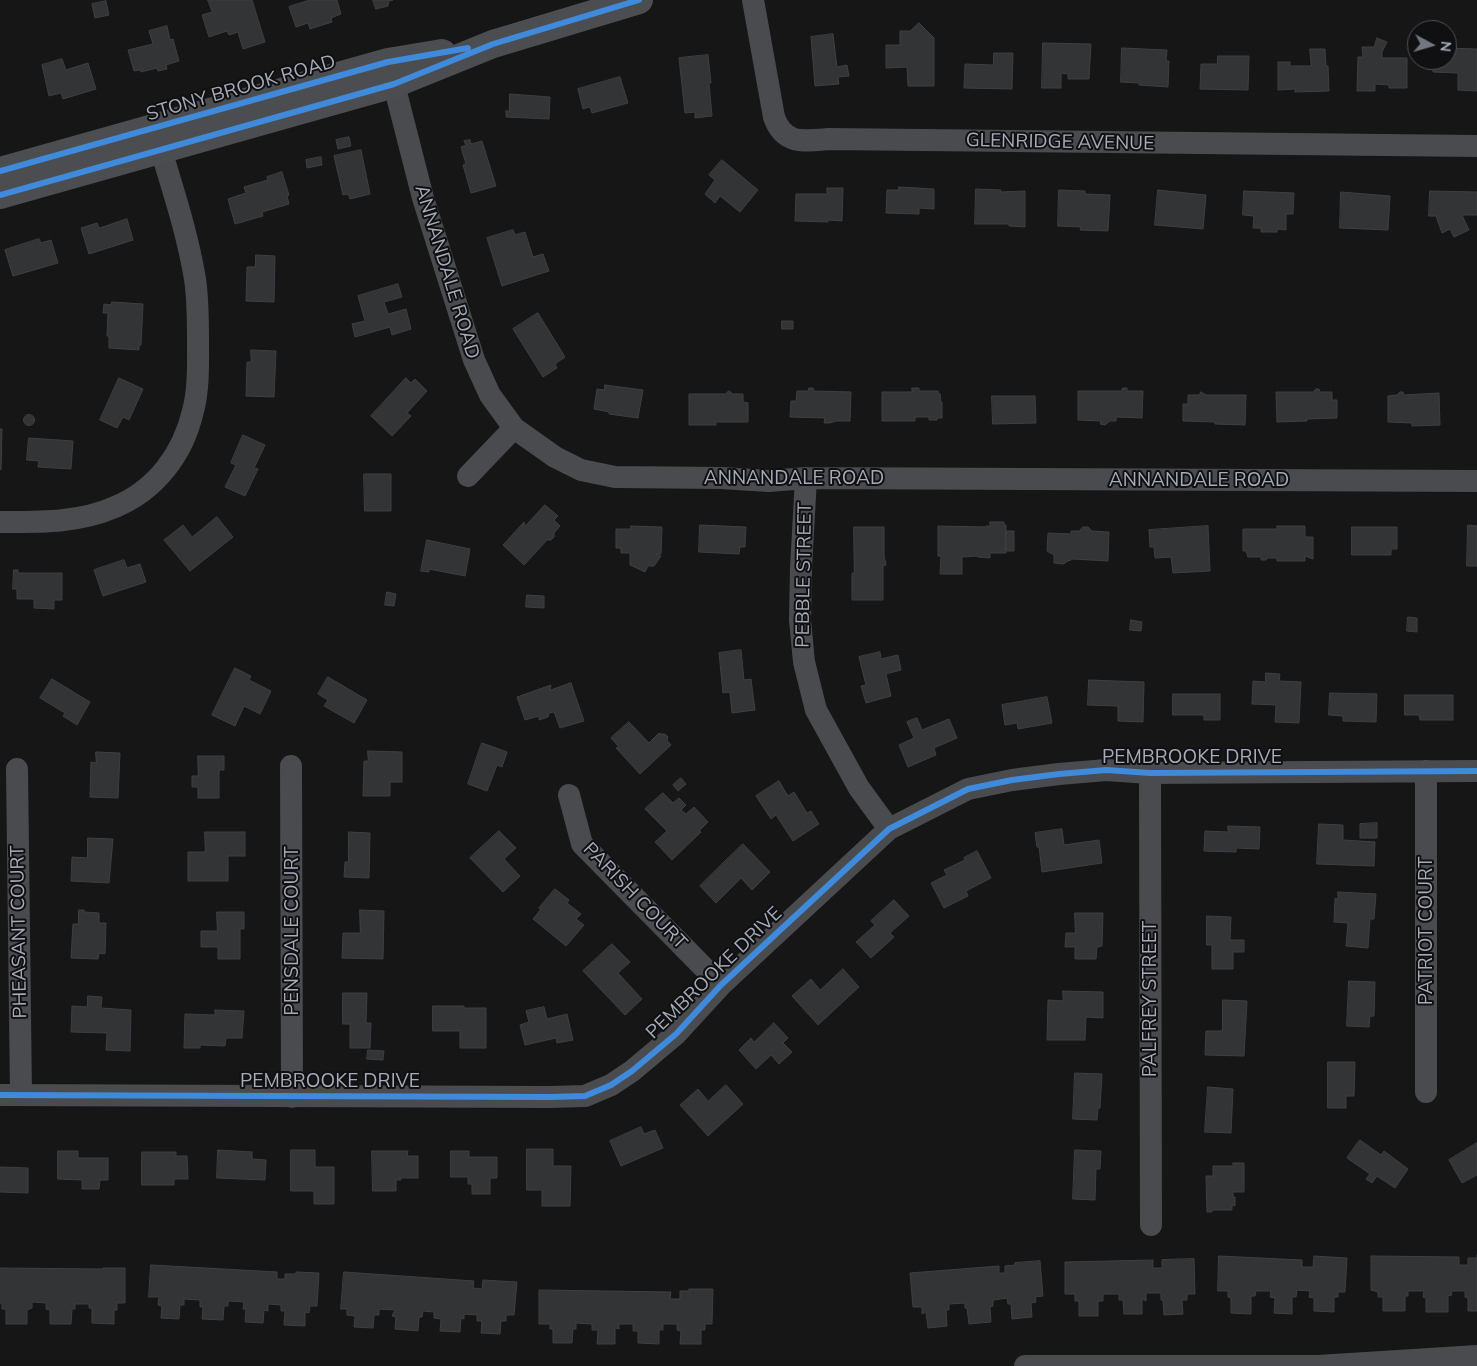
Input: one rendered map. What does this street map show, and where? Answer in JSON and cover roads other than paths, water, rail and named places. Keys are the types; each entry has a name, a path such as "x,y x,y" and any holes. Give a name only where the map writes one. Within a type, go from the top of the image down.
{"main road":[{"name":"STONY BROOK ROAD","path":"0,195 157,139 493,44 639,0"},
{"name":"STONY BROOK ROAD","path":"0,171 157,139"}],"street":[{"name":"GLENRIDGE AVENUE","path":"753,0 774,117 777,127 783,134 793,139 808,141 829,139 1477,146"},
{"name":"ANNANDALE ROAD","path":"392,73 422,198 474,360 490,395 514,428 555,457 581,470 615,477 721,478 769,481 806,478 1477,481"},
{"path":"0,522 48,522 79,517 114,508 139,495 157,480 173,459 186,434 194,411 198,365 196,281 185,233 157,139"},
{"path":"468,476 514,428"},
{"name":"PEBBLE STREET","path":"806,478 800,620 804,662 816,710 860,788 889,829"},
{"name":"PENSDALE COURT","path":"291,766 292,1097"},
{"name":"PHEASANT COURT","path":"10,1095 17,769"},
{"name":"PEMBROOKE DRIVE","path":"10,1095 292,1097 584,1096 611,1085 632,1071 676,1034 721,985 889,829 968,789 1012,780 1106,770 1150,773 1477,771"},
{"name":"PATRIOT COURT","path":"1426,770 1426,1092"},
{"name":"PALFREY STREET","path":"1150,773 1151,1225"},
{"name":"PARISH COURT","path":"569,795 582,844 721,985"},
{"path":"1026,1366 1318,1366 1477,1356"}]}
